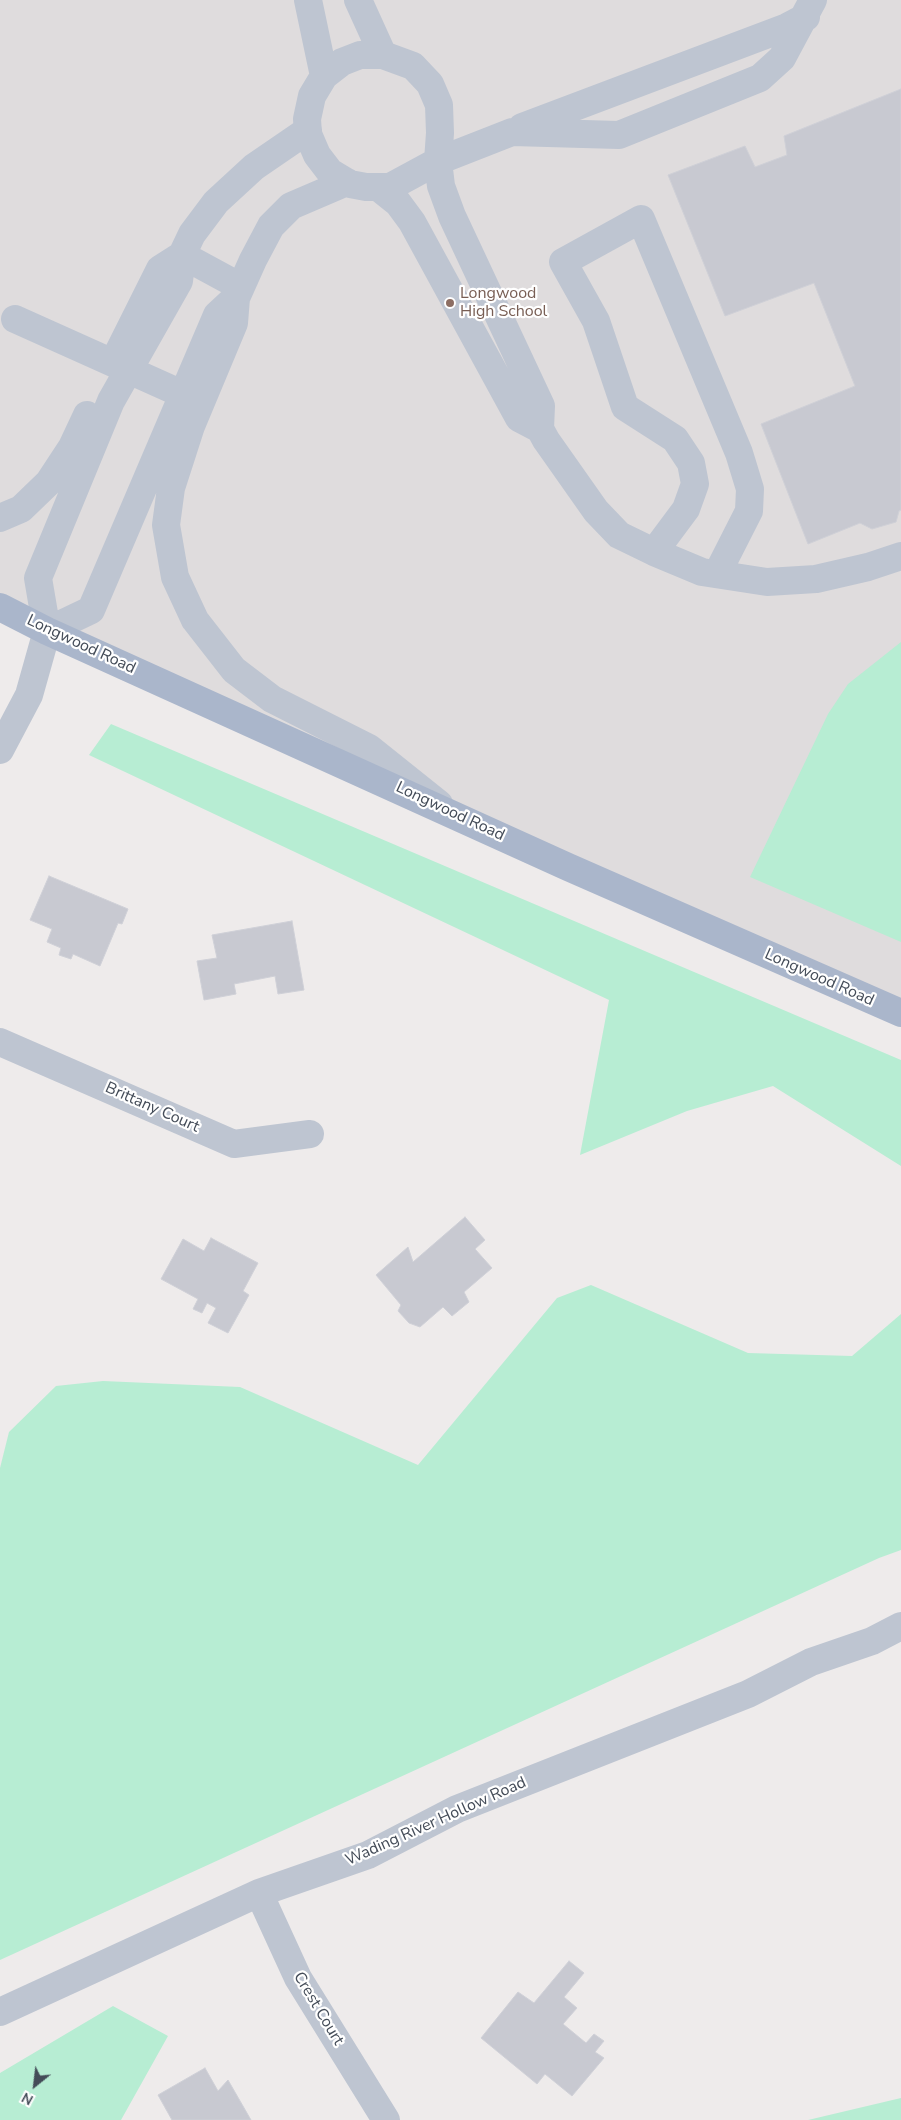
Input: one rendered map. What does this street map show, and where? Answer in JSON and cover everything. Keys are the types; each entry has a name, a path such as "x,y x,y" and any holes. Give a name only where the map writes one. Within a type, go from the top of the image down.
{"main road":[{"name":"Longwood Road","path":"0,607 47,631 901,1013"}],"street":[{"path":"308,0 324,76"},
{"path":"358,0 383,55"},
{"path":"512,132 619,135 760,78 782,58 809,9"},
{"path":"540,429 541,406 452,216 441,186 438,161 439,105 430,84 413,66 383,55 360,55 342,62 324,76 312,96 307,119 308,130 317,155 330,172 347,182 366,187 390,187 438,161 787,27 809,9"},
{"path":"0,518 22,509 49,482 120,366 179,281 182,255 192,234 216,202 254,167 308,130"},
{"path":"47,631 91,610 192,399 234,324 238,292 272,226 291,206 347,182"},
{"path":"378,187 398,203 412,222 519,418 540,429 568,474 596,511 619,534 654,552 702,572 767,582 816,579 868,567 901,556"},
{"path":"654,552 686,509 695,484 691,463 675,439 625,407 596,321 562,262 641,219 739,453 750,489 749,511 717,574"},
{"path":"182,255 238,292"},
{"path":"15,319 192,399"},
{"path":"0,750 29,695 47,631 38,578 111,401 120,366"},
{"path":"192,399 171,488 166,525 175,577 195,620 234,670 272,700 369,748 448,811"},
{"name":"Brittany Court","path":"0,1042 234,1144 310,1134"},
{"name":"Wading River Hollow Road","path":"0,2012 259,1894 368,1854 458,1809 748,1694 811,1662 872,1641 901,1626"},
{"name":"Crest Court","path":"259,1894 298,1978 386,2120"}],"shaded area":[{"name":"Longwood High School","path":"0,0 901,0 901,1013 0,605"}],"green space":[{"path":"901,642 901,942 750,877 828,714 848,684"},
{"path":"111,724 901,1060 901,1166 773,1086 687,1111 580,1155 609,1000 89,755"},
{"path":"591,1285 748,1353 852,1356 901,1314 901,1550 879,1558 0,1960 0,1468 9,1432 56,1386 103,1381 240,1387 418,1465 557,1298"},
{"path":"113,2006 168,2036 121,2120 0,2120 0,2073"},
{"path":"901,2098 901,2120 808,2120"}],"building":[{"path":"901,89 901,510 896,522 872,529 860,523 808,544 761,424 855,386 814,283 725,316 668,175 745,146 755,167 787,155 784,136"},
{"path":"49,876 128,909 122,924 118,923 100,966 73,954 71,959 59,955 61,948 47,942 52,929 30,920"},
{"path":"292,921 304,990 278,994 275,976 234,984 236,994 204,1000 197,961 217,958 212,935"},
{"path":"465,1217 485,1240 475,1249 492,1268 464,1292 469,1302 452,1316 443,1307 420,1327 409,1323 398,1311 401,1305 376,1275 408,1247 413,1262"},
{"path":"211,1238 258,1263 243,1291 249,1295 228,1333 208,1323 216,1308 207,1303 202,1313 193,1309 198,1299 161,1279 183,1239 204,1251"},
{"path":"569,1961 584,1973 564,1997 577,2008 563,2024 586,2043 594,2034 604,2041 595,2052 604,2058 572,2096 545,2074 537,2084 481,2038 518,1992 534,2003"},
{"path":"205,2068 218,2091 228,2080 251,2120 172,2120 158,2095"}],"place":[{"name":"Longwood High School","path":"450,303"}]}
